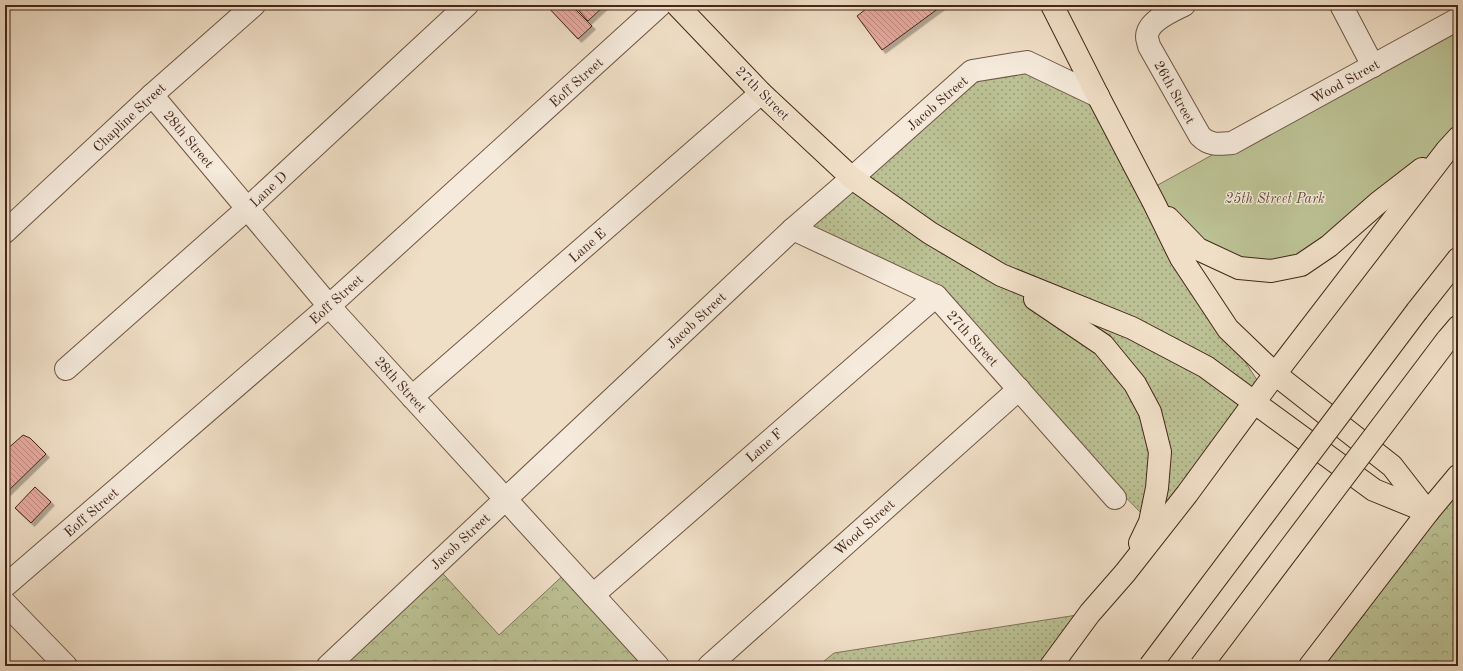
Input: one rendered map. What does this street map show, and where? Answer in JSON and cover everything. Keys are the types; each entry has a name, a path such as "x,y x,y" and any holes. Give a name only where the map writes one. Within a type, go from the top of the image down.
{"main road":[{"name":"27th Street","path":"677,5 761,93 852,178 930,233 1001,275"},
{"path":"1052,5 1181,258 1228,329 1275,374 1392,466 1428,512"},
{"path":"1154,203 1198,249 1239,268 1271,271 1301,265 1329,246 1378,203 1452,144"},
{"path":"1051,666 1090,614 1125,573 1187,494 1256,403 1275,374 1452,144"},
{"path":"1150,666 1417,311 1458,259"},
{"path":"1001,275 1132,328 1206,367 1374,490 1428,512"},
{"path":"1001,275 1103,345 1135,384 1150,412 1160,452 1157,488 1150,522 1125,573"},
{"path":"1201,666 1453,334"},
{"path":"1310,666 1428,512 1458,476"}],"street":[{"name":"Chapline Street","path":"5,232 152,95 254,5"},
{"name":"Lane D","path":"66,369 248,208 467,5"},
{"name":"Eoff Street","path":"5,586 329,306 660,5"},
{"name":"26th Street","path":"1184,5 1161,17 1150,29 1147,37 1149,46 1200,136 1205,142 1215,144 1232,143"},
{"path":"1341,5 1374,66"},
{"name":"Wood Street","path":"1232,143 1458,19"},
{"name":"Jacob Street","path":"328,666 794,229 972,71 1027,62 1098,96"},
{"name":"Lane E","path":"412,397 761,93"},
{"name":"28th Street","path":"152,95 329,306 658,666"},
{"name":"27th Street","path":"794,229 936,296 1115,498"},
{"name":"Lane F","path":"593,595 936,296"},
{"name":"Wood Street","path":"709,666 1019,389"},
{"path":"5,603 66,666"}],"green space":[{"name":"25th Street Park","path":"1458,19 1458,138 1301,265 1239,268 1154,203 1147,191"},
{"path":"1027,62 1098,96 1225,331 1259,383 1187,494 1150,522 1019,389 936,296 793,229 972,71"},
{"path":"1458,472 1458,666 1310,666"},
{"path":"435,565 499,635 570,569 658,666 354,666 332,662"},
{"path":"1090,613 1051,666 818,666 834,653"}],"building":[{"path":"546,5 571,5 592,26 578,39"},
{"path":"574,5 605,5 588,21"},
{"path":"871,5 943,5 882,50 857,16"},
{"path":"23,435 30,438 46,454 5,494 5,451"},
{"path":"35,487 51,502 31,523 15,508"}]}
